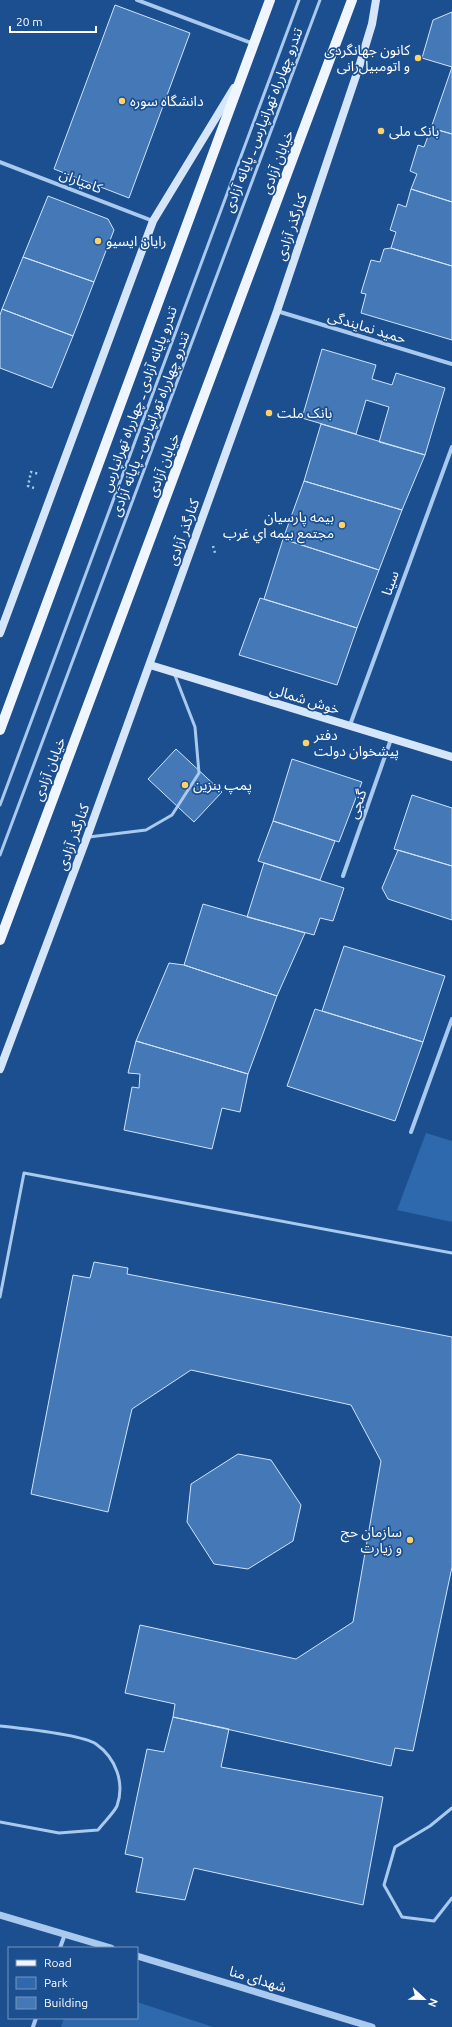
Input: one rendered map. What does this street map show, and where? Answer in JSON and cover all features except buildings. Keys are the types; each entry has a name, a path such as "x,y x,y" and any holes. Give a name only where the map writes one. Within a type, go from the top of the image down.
{"main road":[{"path":"0,730 270,0"},
{"name":"خیابان آزادی","path":"0,940 352,0"},
{"name":"کنارگذر آزادی","path":"0,1069 150,665 277,311 359,67 372,24 376,0"},
{"path":"0,633 3,615 153,221 244,71"},
{"name":"خوش شمالی","path":"150,665 452,757"}],"street":[{"path":"137,0 254,44"},
{"name":"کامیاران","path":"0,162 153,221"},
{"name":"حمید نمایندگی","path":"277,311 452,364"},
{"name":"سینا","path":"350,726 452,447"},
{"name":"گنجی","path":"342,876 391,738"},
{"path":"411,1132 452,1019"},
{"path":"0,1914 108,1947"},
{"path":"60,1947 65,1934"},
{"name":"شهدای منا","path":"138,1956 372,2027"}],"lane":[{"name":"تندرو پایانه آزادی ـ چهارراه تهرانپارس","path":"0,805 299,0"},
{"name":"تندرو چهارراه تهرانپارس ـ پایانه آزادی","path":"0,855 320,0"},
{"path":"87,837 146,830 172,815 199,773 195,727 174,672"},
{"path":"0,1297 24,1172 452,1253"},
{"path":"0,1726 71,1737 96,1744 112,1761 121,1781 116,1806 98,1830 59,1833 0,1822"},
{"path":"452,1808 430,1826 395,1847 384,1885 402,1917 434,1921 452,1898"}],"path":[{"path":"28,486 31,472"}],"green space":[{"path":"426,1133 452,1141 452,1222 397,1210"},
{"path":"138,2002 213,2027 61,2027 64,2019 138,2019"}],"place":[{"name":"کانون جهانگردی و اتومبیل‌رانی","path":"418,58"},
{"name":"دانشگاه سوره","path":"122,101"},
{"name":"بانک ملی","path":"381,131"},
{"name":"رایان ایسیو","path":"98,241"},
{"name":"بانک ملت","path":"269,413"},
{"name":"بيمه پارسيان مجتمع بيمه اي غرب","path":"342,525"},
{"name":"دفتر پیشخوان دولت","path":"306,743"},
{"name":"پمپ بنزین","path":"185,785"},
{"name":"سازمان حج و زیارت","path":"410,1540"}]}
